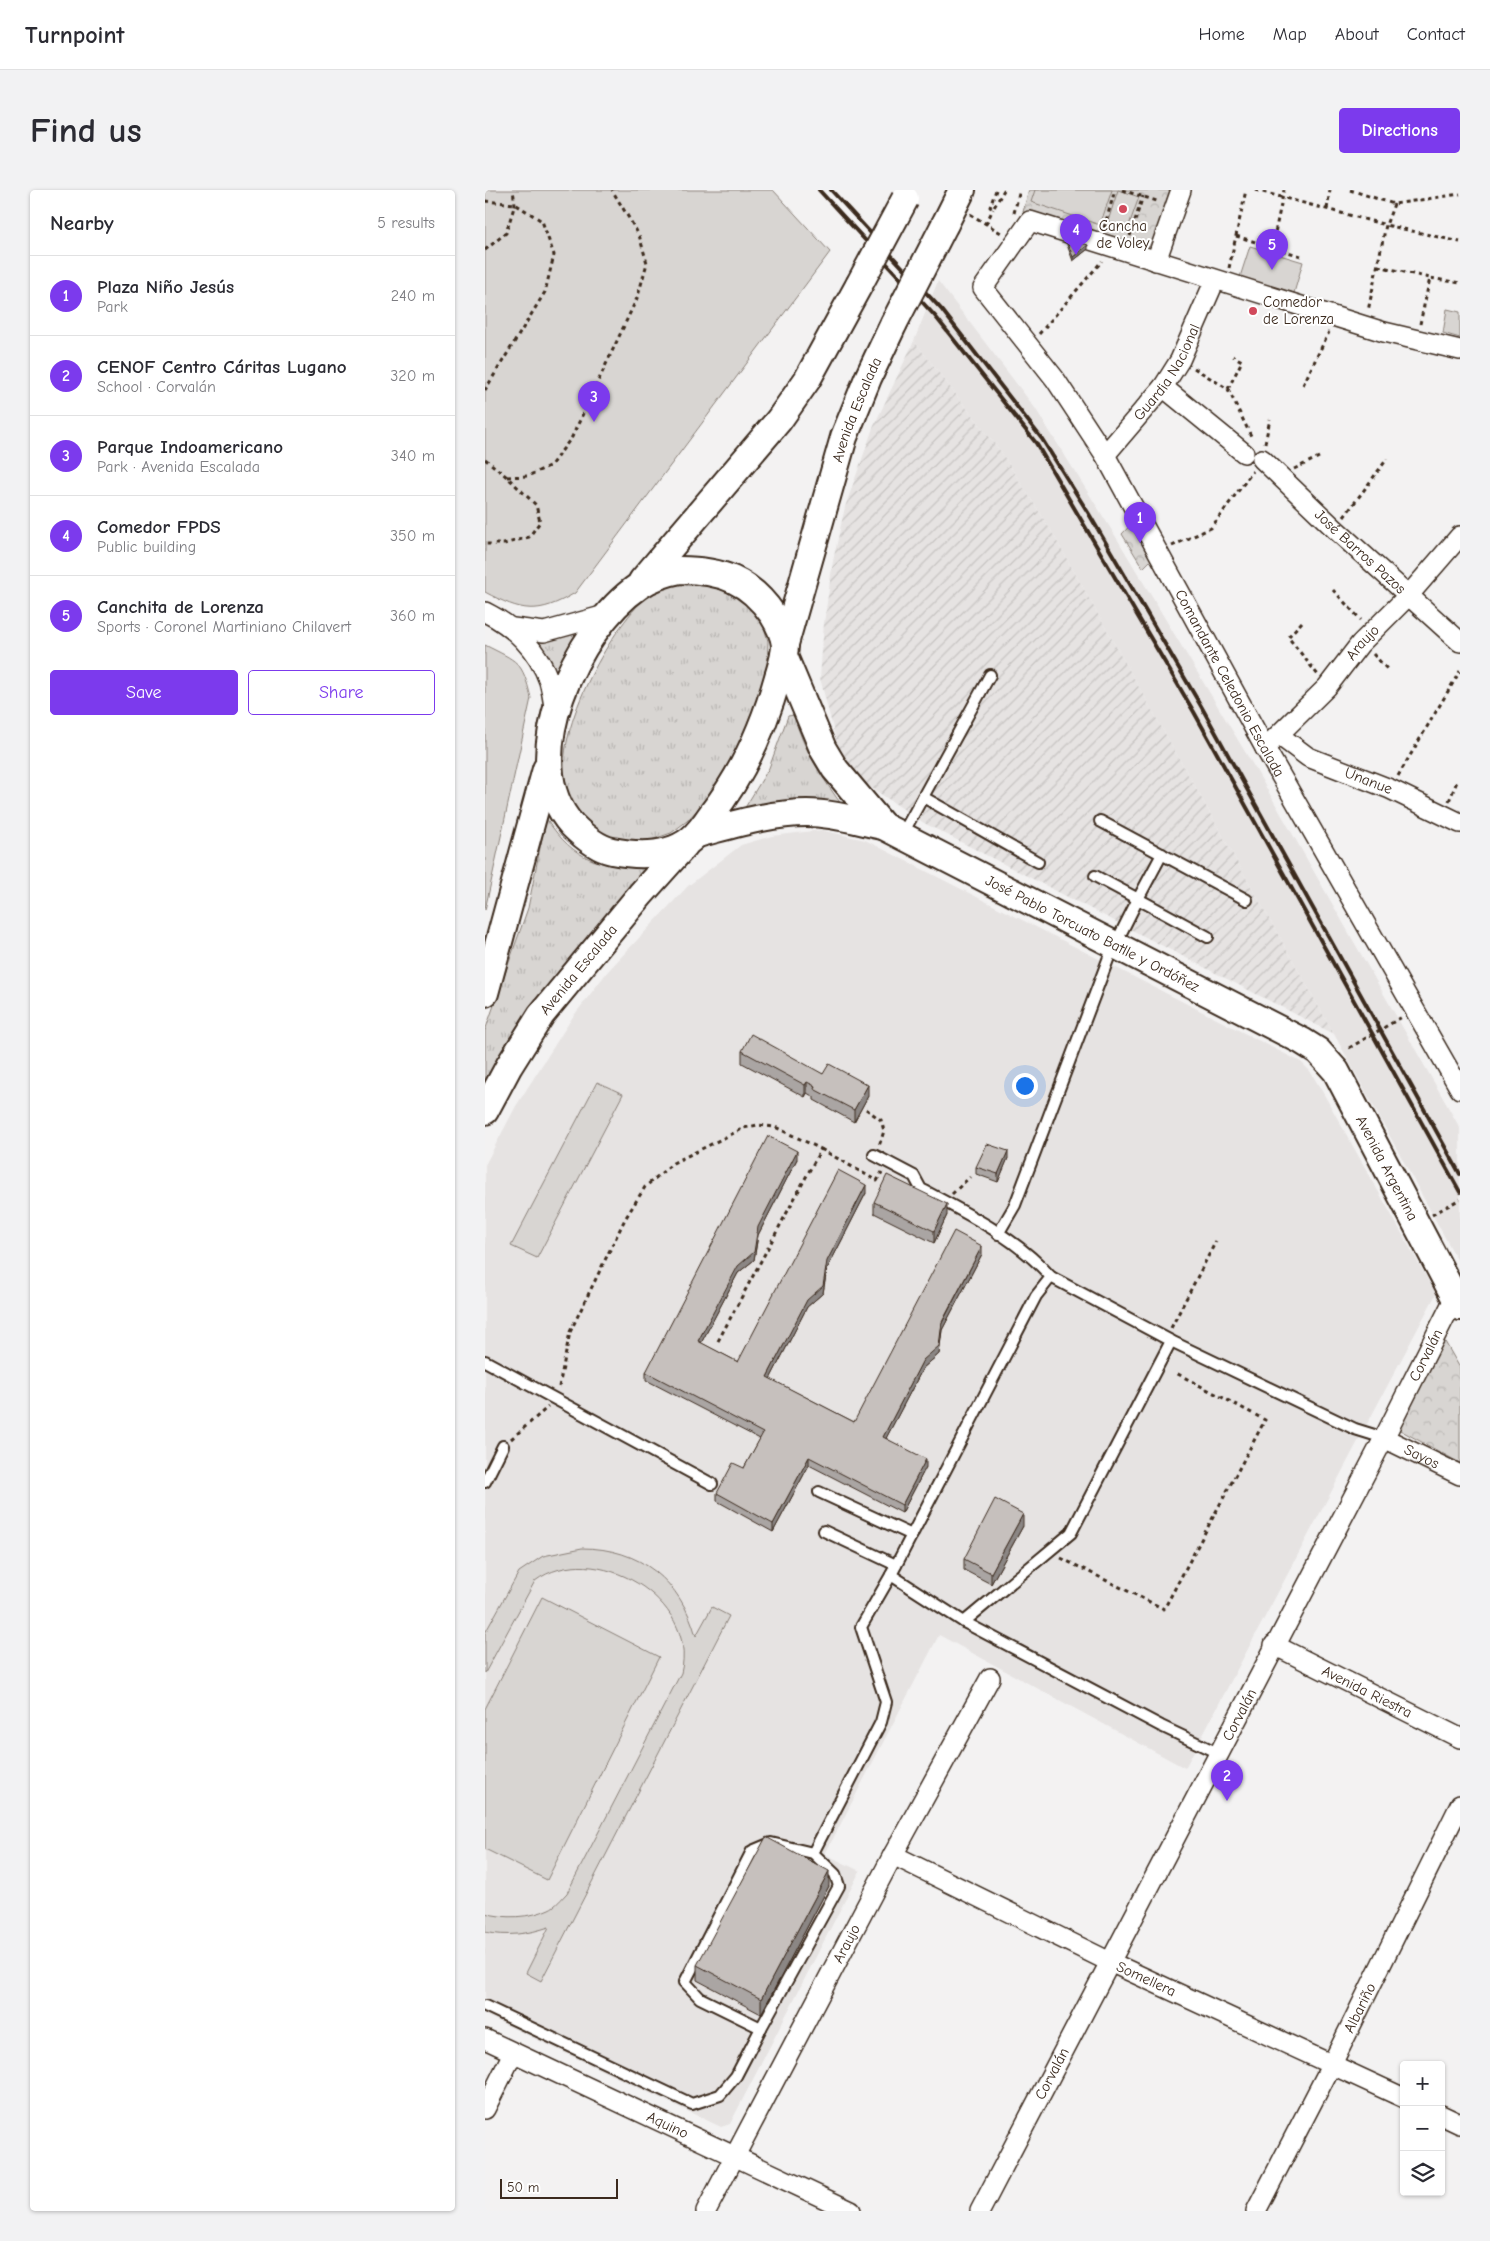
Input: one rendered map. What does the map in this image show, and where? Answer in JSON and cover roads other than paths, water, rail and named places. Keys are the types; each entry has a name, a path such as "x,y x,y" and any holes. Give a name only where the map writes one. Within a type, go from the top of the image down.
{"main road":[{"name":"Avenida Escalada","path":"485,1111 509,1066 541,1015 641,894 693,838 727,794 752,750 770,704 844,437 868,378 894,323 962,190"},
{"path":"485,993 548,761 555,714 568,678 586,645 609,614 637,587 779,420 807,380 907,195"},
{"name":"José Pablo Torcuato Batlle y Ordóñez","path":"637,587 657,575 680,570 703,570 726,575 747,586 764,602 777,622 784,650 823,749 835,770 892,831"},
{"name":"José Pablo Torcuato Batlle y Ordóñez","path":"548,761 551,789 563,815 582,836 607,850 635,856 663,853 693,838 756,819 807,813 842,817 892,831 1118,939 1169,972 1302,1041"},
{"name":"Avenida Argentina","path":"1302,1041 1318,1051 1336,1071 1457,1302"}],"street":[{"path":"1178,198 1156,261 1336,318 1460,350"},
{"name":"Comandante Celedonio Escalada","path":"1156,261 1030,221 983,288 1029,346 1105,455 1265,748 1460,1088"},
{"name":"Guardia Nacional","path":"1105,455 1163,387 1180,360 1221,282"},
{"path":"1163,387 1244,453"},
{"name":"José Barros Pazos","path":"1262,458 1335,529 1460,642"},
{"name":"Araujo","path":"1265,748 1280,736 1327,687 1367,637 1408,596 1460,536"},
{"path":"485,612 513,628 534,652 549,682 555,714"},
{"path":"513,628 544,632 609,614"},
{"name":"Unanue","path":"1280,736 1309,757 1390,790 1452,819"},
{"name":"Corvalán","path":"980,2211 1274,1645 1457,1302"},
{"name":"Sayos","path":"1384,1438 1460,1475"},
{"name":"Avenida Riestra","path":"1274,1645 1460,1738"},
{"name":"Araujo","path":"706,2211 893,1855 990,1678"},
{"name":"Albariño","path":"1256,2211 1331,2066 1460,1805"},
{"name":"Somellera","path":"893,1855 1110,1962 1331,2066 1400,2096"},
{"name":"Aquino","path":"485,2039 851,2211"},
{"path":"485,2110 513,2053"},
{"path":"1445,2117 1460,2124"}],"lane":[{"path":"892,831 923,797 990,675"},
{"path":"923,797 1038,862"},
{"path":"1100,821 1247,900"},
{"path":"998,1234 1015,1205 1118,939 1162,854"},
{"path":"1095,876 1208,937"},
{"path":"873,1154 914,1176 921,1189 998,1234 1038,1262 1051,1277 1171,1341 1355,1429 1384,1438"},
{"path":"813,1853 881,1722 886,1702 861,1627 891,1576 1036,1296 1051,1277"},
{"path":"964,1622 1071,1533 1171,1341"},
{"path":"485,1361 557,1398 712,1484"},
{"path":"485,1482 503,1446"},
{"path":"819,1492 912,1536"},
{"path":"824,1531 896,1566"},
{"path":"891,1576 964,1622 1161,1726 1218,1753"},
{"path":"485,2006 692,2104 720,2095 736,2076 839,1886 835,1874 813,1853 771,1842 752,1851 685,1982 700,1998 761,2028"}],"railway":[{"path":"819,190 935,316 1036,443 1194,712 1460,1192"},
{"path":"831,190 942,310 1042,439 1089,514 1201,706 1460,1174"}],"place":[{"name":"Cancha de Voley","path":"1123,209"},
{"name":"Comedor FPDS","path":"1076,255"},
{"name":"Canchita de Lorenza","path":"1272,270"},
{"name":"Comedor de Lorenza","path":"1253,311"},
{"name":"Parque Indoamericano","path":"594,422"},
{"name":"Plaza Niño Jesús","path":"1140,543"},
{"name":"CENOF Centro Cáritas Lugano","path":"1227,1801"}]}
